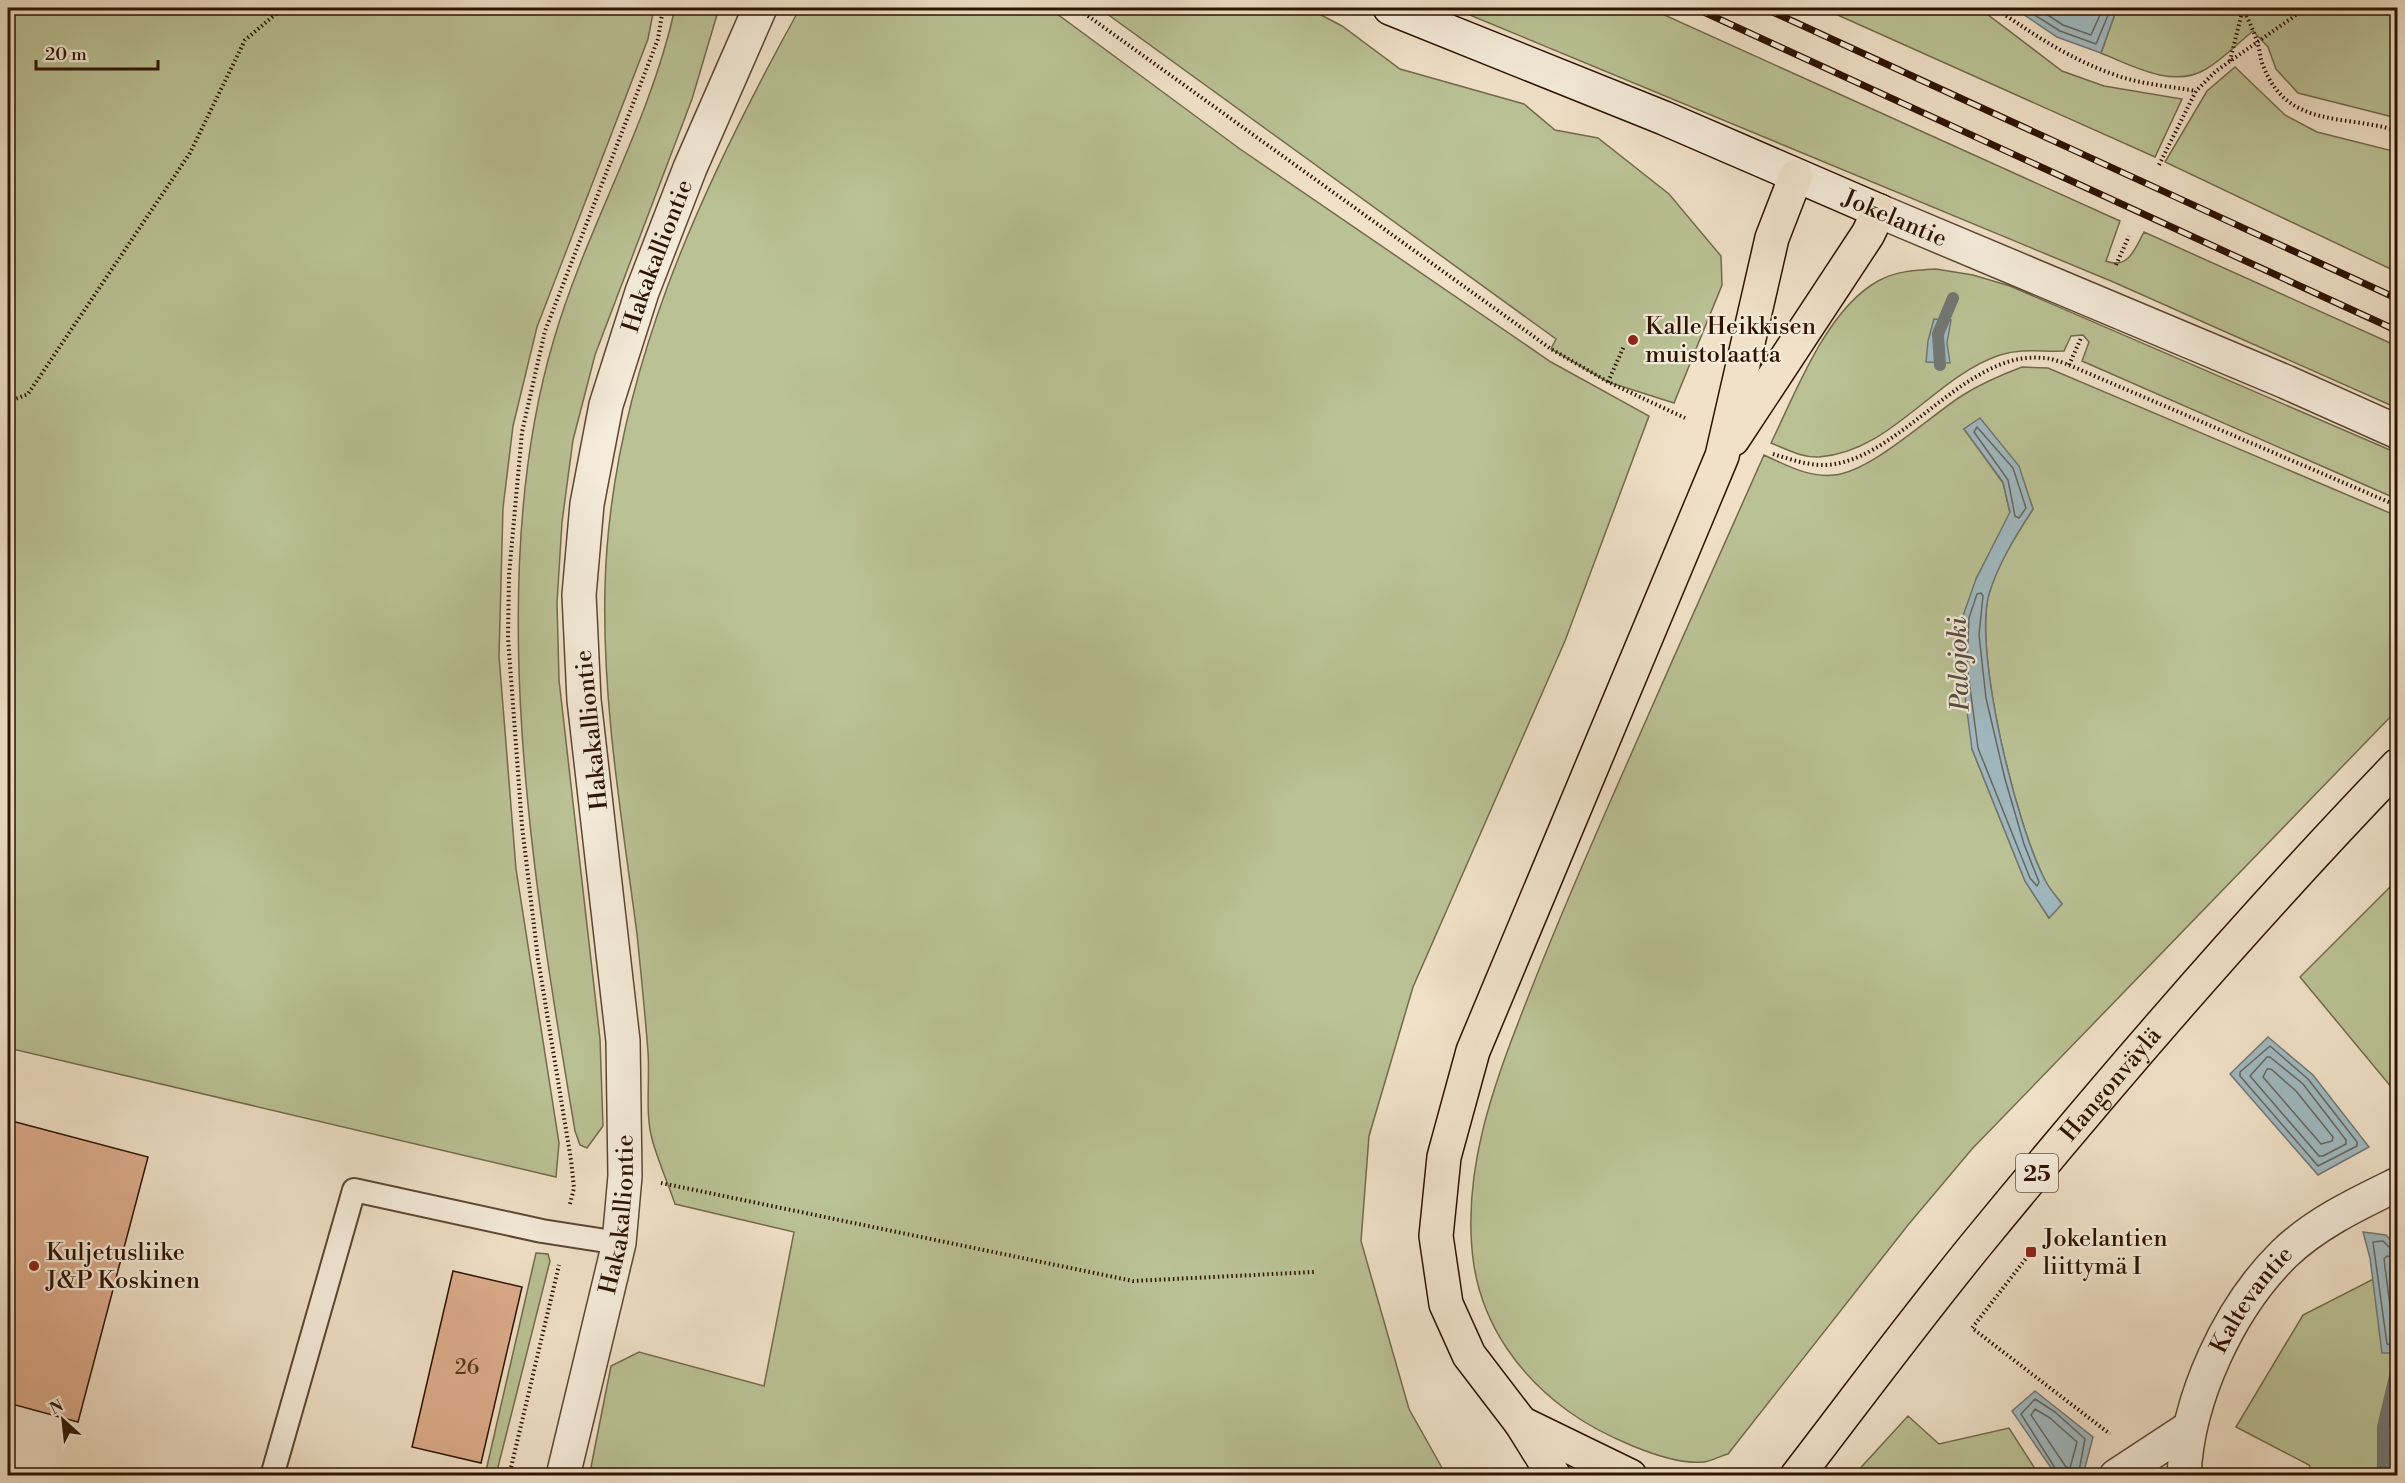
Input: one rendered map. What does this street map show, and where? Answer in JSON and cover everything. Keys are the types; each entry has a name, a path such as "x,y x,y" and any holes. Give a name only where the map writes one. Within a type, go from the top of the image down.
{"highway":[{"path":"1554,1476 1521,1423 1468,1355 1446,1304 1436,1236 1444,1157 1473,1051 1722,456 1772,238 1796,176"},
{"path":"1722,456 1868,234 1879,211"},
{"name":"Hangonväylä","path":"1797,1476 1974,1248 2162,1023 2288,879 2397,765"},
{"path":"1521,1423 1630,1476"}],"street":[{"name":"Hakakalliontie","path":"563,1476 619,1243 625,1176 623,1041 584,700 579,595 587,504 606,405 642,292 690,168 760,8"},
{"name":"Jokelantie","path":"1390,8 1664,118 1796,176 2286,382 2397,432"},
{"name":"Kaltevantie","path":"2184,1476 2189,1428 2198,1398 2219,1349 2246,1301 2285,1253 2333,1217 2397,1184"},
{"path":"2129,1467 2189,1428"}],"lane":[{"path":"272,1476 354,1190 542,1231 619,1243"}],"path":[{"path":"8,402 28,394 190,153 245,40 283,8"},
{"path":"1077,8 1551,349 1608,382 1685,418"},
{"path":"1995,8 2036,36 2081,62 2129,79 2196,91"},
{"path":"2230,61 2243,8"},
{"path":"2243,8 2257,40 2263,67 2278,94 2307,114 2379,125 2397,131"},
{"path":"2159,165 2196,91 2257,40 2306,8"},
{"path":"2116,265 2129,236"},
{"path":"2069,364 2083,335"},
{"path":"1608,382 1624,346"},
{"path":"1773,454 1805,464 1832,465 1855,459 1881,445 1965,384 1993,369 2019,359 2042,358 2069,364 2397,506"},
{"path":"625,1176 1133,1281 1314,1272"},
{"path":"2031,1252 1972,1328 2036,1379 2129,1467"}],"green space":[{"path":"8,8 654,8 648,39 537,327 513,426 503,508 499,656 516,869 559,1143 556,1177 8,1048"},
{"path":"675,8 719,8 692,99 595,355 573,440 562,522 557,603 559,680 600,1039 603,1126 587,1148 580,1145 575,1131 544,938 531,837 522,734 518,631 521,530 533,432 554,339 583,256 650,92"},
{"path":"800,8 1049,8 1240,149 1551,362 1649,416 1565,641 1413,987 1369,1136 1361,1241 1409,1409 1446,1475 605,1476 591,1467 611,1366 639,1352 764,1386 794,1232 675,1204 652,1139 648,1107 648,1052 640,963 610,717 605,587 611,510 624,434 643,360 668,286 697,214 729,144"},
{"path":"1099,8 1308,8 1342,26 1400,69 1524,104 1555,130 1598,138 1669,194 1721,256 1722,285 1674,403 1608,382 1551,349 1556,339"},
{"path":"1453,8 1649,8 2120,221 2106,261 2120,263 2125,260 2134,251 2144,232 2397,346 2397,408 2111,281"},
{"path":"1822,8 1979,8 2062,71 2104,86 2182,99 2155,157"},
{"path":"2117,8 2397,10 2397,118 2298,93 2276,69 2268,47 2253,31 2218,61 2194,75 2167,76 2126,64 2101,53"},
{"path":"2235,67 2285,115 2317,132 2397,152 2397,272 2165,162 2207,91"},
{"path":"1936,269 1973,275 2010,286 2397,453 2397,499 2082,361 2089,342 2083,335 2071,336 2064,351 2008,353 1976,365 1891,428 1845,452 1813,457 1794,453 1771,443 1814,354 1843,311 1859,294 1892,275"},
{"path":"2022,367 2048,368 2397,516 2397,710 1972,1149 1908,1225 1728,1454 1704,1462 1671,1459 1614,1438 1568,1411 1534,1382 1495,1329 1479,1288 1474,1266 1471,1231 1476,1163 1492,1097 1537,975 1578,876 1764,455 1816,475 1849,472 1883,454 1963,395 1984,383","holes":["1980,419 2018,466 2033,509 2002,561 1989,594 1986,621 1987,655 1992,696 2001,739 2023,822 2046,882 2062,904 2049,918 2025,881 1972,749 1976,579 2010,513 2003,483 1964,429"]},
{"path":"2397,880 2397,1094 2300,977"},
{"path":"536,1253 548,1254 550,1261 496,1475 485,1475"},
{"path":"2397,1267 2397,1475 2313,1475 2309,1465 2236,1427 2303,1315"},
{"path":"1908,1416 1939,1444 2009,1428 2039,1475 1854,1475"}],"water":[{"path":"2023,8 2117,8 2101,53 2057,37 2023,14"},
{"path":"1934,319 1951,320 1947,343 1950,363 1926,362 1928,341"},
{"path":"1980,418 2019,466 2033,509 2002,561 1989,594 1986,621 1987,656 2001,740 2023,823 2048,885 2062,904 2049,918 2025,881 1972,749 1961,666 1963,616 1976,579 2010,512 2003,482 1964,429"},
{"path":"2268,1037 2313,1075 2369,1147 2318,1175 2230,1074"},
{"path":"2363,1232 2386,1235 2397,1247 2397,1353 2382,1353 2370,1258"},
{"path":"2035,1391 2093,1437 2083,1475 2056,1475 2012,1411"}],"building":[{"path":"8,1120 148,1157 78,1422 8,1403"},
{"path":"453,1271 522,1287 481,1463 412,1447"}],"waterway":[{"path":"1940,365 1938,334 1953,298"},
{"name":"Palojoki","path":"2383,1476 2383,1427 2398,1364"}],"railway":[{"path":"1695,8 2398,331"},
{"path":"1764,8 2398,299"}],"place":[{"name":"Kalle Heikkisen muistolaatta","path":"1633,340"},
{"name":"Jokelantien liittymä I","path":"2031,1252"},
{"name":"Kuljetusliike J&P Koskinen","path":"34,1266"}]}
